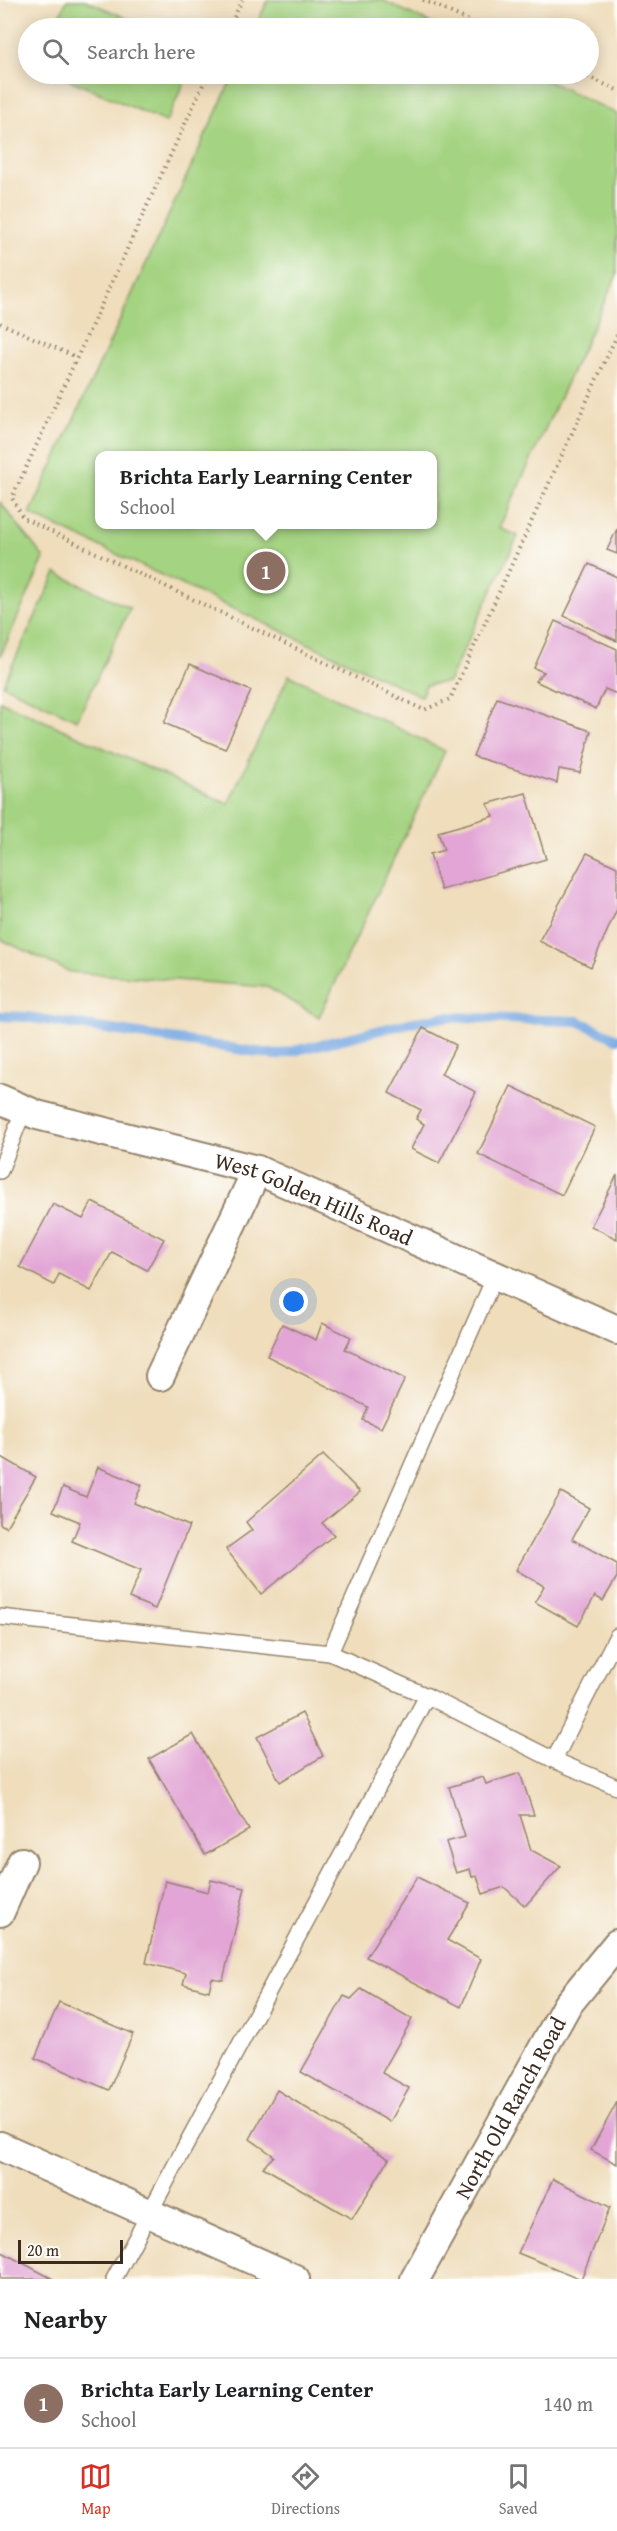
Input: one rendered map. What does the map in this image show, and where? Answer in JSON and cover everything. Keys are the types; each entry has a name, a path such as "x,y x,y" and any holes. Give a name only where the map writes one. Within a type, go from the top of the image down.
{"street":[{"name":"West Golden Hills Road","path":"12,1104 37,1115 257,1170 617,1330"},
{"path":"160,1376 257,1170"},
{"path":"0,1912 22,1862"},
{"name":"North Old Ranch Road","path":"415,2279 567,2005 617,1944"},
{"path":"0,2146 295,2279"}],"lane":[{"path":"0,1171 12,1104"},
{"path":"330,1653 495,1276"},
{"path":"0,1617 330,1653 427,1696 554,1760 617,1787"},
{"path":"554,1760 617,1636"},
{"path":"114,2279 151,2214 427,1696"}],"path":[{"path":"234,18 242,0"},
{"path":"423,0 463,18"},
{"path":"599,82 617,90"},
{"path":"203,84 12,498 23,518 424,710 450,699 617,335"},
{"path":"0,323 76,357"}],"green space":[{"path":"67,0 85,0 126,18 59,18"},
{"path":"268,0 382,0 419,18 260,18"},
{"path":"79,84 183,84 166,122"},
{"path":"229,84 554,84 617,114 617,275 499,528 518,536 448,682 426,685 421,696 30,514"},
{"path":"0,502 44,558 0,657"},
{"path":"56,573 130,608 77,720 3,685"},
{"path":"289,675 445,751 319,1017 267,987 70,972 0,939 0,701 228,804"}],"building":[{"path":"617,529 617,554 607,550"},
{"path":"589,564 617,577 617,641 564,616"},
{"path":"555,621 617,649 617,694 605,689 596,709 535,681 544,672 534,668"},
{"path":"190,664 251,691 225,749 164,723"},
{"path":"497,698 591,731 580,773 559,769 557,783 473,756"},
{"path":"526,793 546,859 441,890 430,854 444,850 438,832 494,816 487,804"},
{"path":"587,853 617,867 617,909 591,967 539,941"},
{"path":"423,1028 456,1045 441,1074 476,1092 439,1163 411,1149 424,1124 416,1119 421,1110 389,1093"},
{"path":"511,1086 595,1127 562,1195 478,1154"},
{"path":"617,1175 617,1239 591,1226"},
{"path":"92,1202 164,1239 147,1270 112,1252 91,1291 59,1274 54,1285 20,1267 53,1204 83,1219"},
{"path":"322,1323 351,1337 345,1349 405,1379 381,1428 363,1420 368,1407 267,1356 282,1324 316,1340"},
{"path":"323,1455 360,1492 322,1523 334,1535 261,1594 226,1549 252,1530 246,1522"},
{"path":"0,1456 36,1477 6,1527 0,1524"},
{"path":"98,1467 142,1485 134,1503 189,1526 155,1609 129,1598 141,1570 72,1541 80,1522 53,1511 63,1487 86,1497"},
{"path":"561,1492 589,1508 572,1539 617,1564 617,1577 603,1601 595,1596 578,1626 535,1602 544,1586 516,1570"},
{"path":"302,1713 323,1756 280,1782 257,1737"},
{"path":"193,1734 249,1830 205,1855 149,1759"},
{"path":"520,1773 534,1815 520,1815 531,1850 561,1866 525,1906 504,1887 483,1894 477,1876 472,1877 470,1869 456,1873 446,1842 465,1837 449,1787 483,1777 486,1784"},
{"path":"417,1877 470,1903 447,1940 481,1959 461,2007 366,1957"},
{"path":"211,1880 245,1888 223,1980 212,1978 209,1991 183,1984 186,1973 146,1963 165,1881 208,1892"},
{"path":"361,1989 412,2019 382,2073 409,2088 390,2122 301,2072 344,1996 351,1999"},
{"path":"59,2002 133,2034 109,2090 35,2058"},
{"path":"277,2090 389,2159 352,2219 263,2167 274,2156 250,2139"},
{"path":"617,2102 617,2164 591,2150"},
{"path":"553,2179 610,2207 581,2279 518,2253"},
{"path":"0,2251 53,2279 0,2279"}],"waterway":[{"path":"0,1016 26,1017 277,1055 409,1023 444,1017 578,1021 617,1039"}],"place":[{"name":"Brichta Early Learning Center","path":"266,571"}]}
